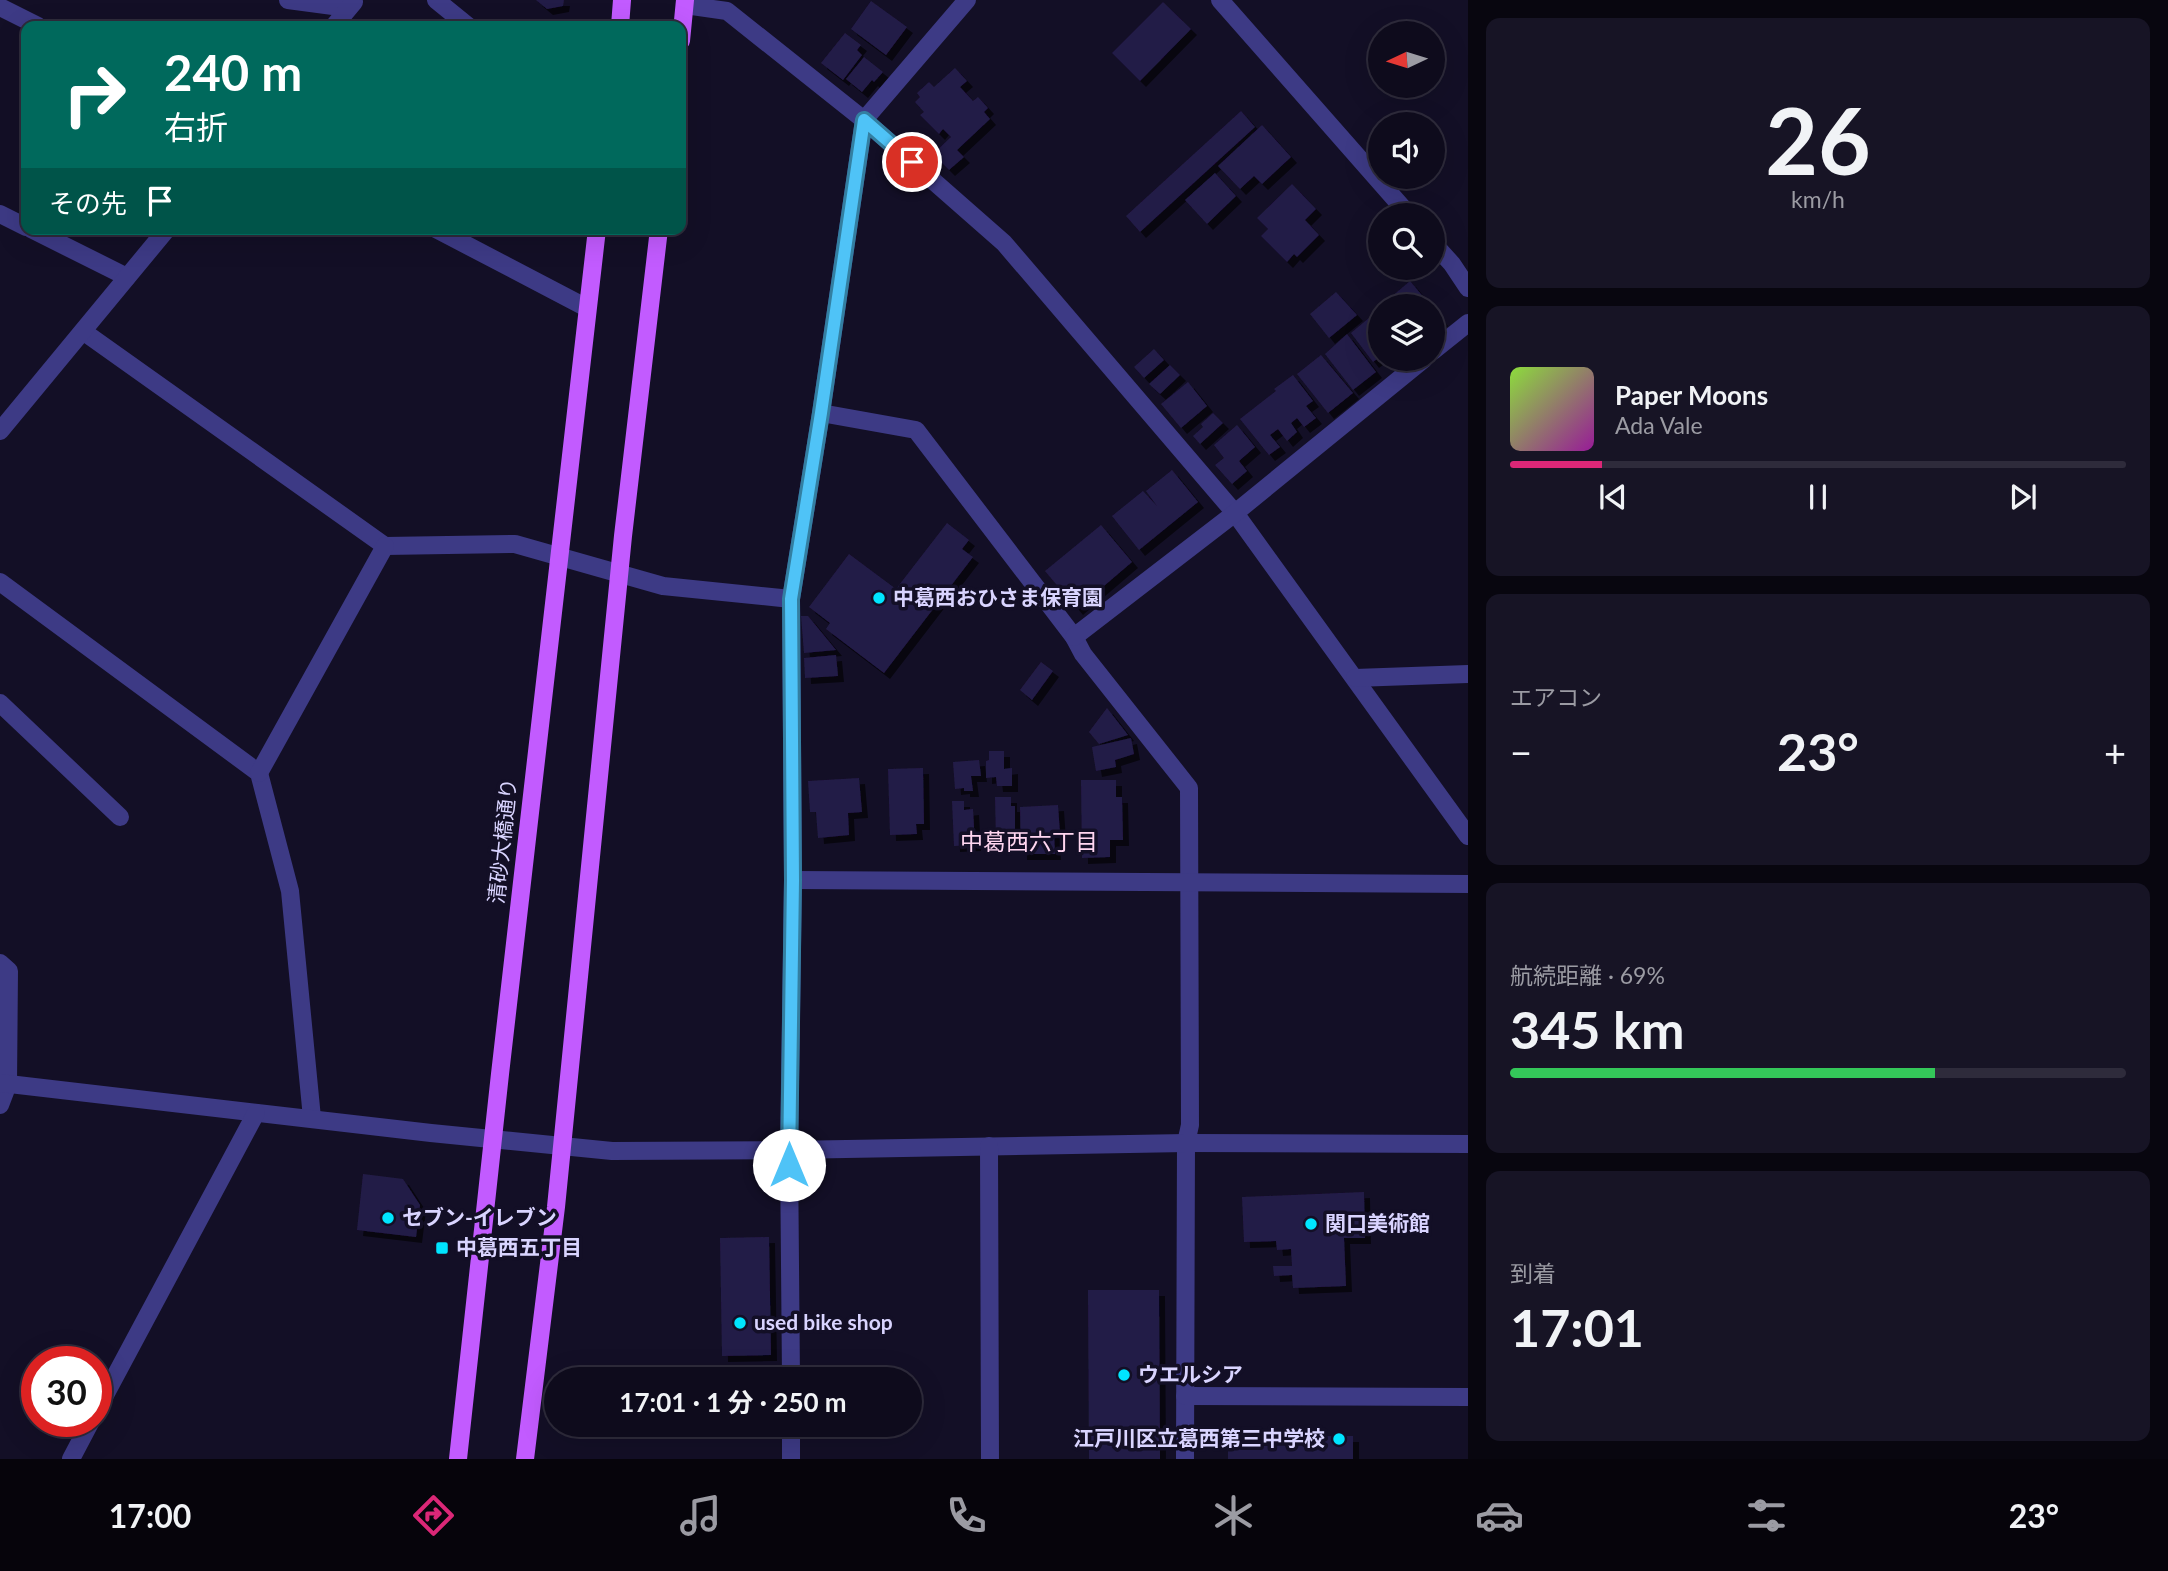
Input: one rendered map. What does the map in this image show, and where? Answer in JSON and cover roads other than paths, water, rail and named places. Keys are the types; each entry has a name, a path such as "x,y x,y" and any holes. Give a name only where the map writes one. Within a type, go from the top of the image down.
{"main road":[{"path":"620,21 622,0"},
{"path":"683,21 685,3"},
{"name":"清砂大橋通り","path":"458,1459 596,235"},
{"path":"526,1459 658,235"}],"street":[{"path":"288,0 352,4"},
{"path":"436,0 462,21"},
{"path":"791,1367 791,599 864,120 967,0"},
{"path":"1220,0 1398,203"},
{"path":"685,3 727,10 864,120 1004,243 1235,513 1468,836"},
{"path":"338,21 352,4"},
{"path":"0,7 28,21"},
{"path":"0,214 21,224"},
{"path":"43,235 127,277"},
{"path":"0,431 162,235"},
{"path":"447,235 587,309"},
{"path":"1445,251 1460,262 1468,288"},
{"path":"1445,341 1468,323"},
{"path":"84,332 386,546 515,544 663,586 791,599"},
{"path":"1074,636 1235,513 1409,371"},
{"path":"821,413 916,429 1074,636 1083,654 1189,788 1190,1125 1186,1143 1185,1459"},
{"path":"259,773 386,546"},
{"path":"0,582 259,773 290,891 312,1118"},
{"path":"1356,678 1468,674"},
{"path":"0,703 120,817"},
{"path":"793,880 1468,884"},
{"path":"0,963 9,971 4,1084 0,1105"},
{"path":"4,1084 612,1151 1186,1143 1468,1144"},
{"path":"112,1382 256,1112"},
{"path":"989,1146 990,1459"},
{"path":"1185,1396 1468,1397"},
{"path":"71,1459 83,1437"},
{"path":"791,1437 791,1459"}],"place":[{"name":"中葛西おひさま保育園","path":"879,598"},
{"name":"セブン-イレブン","path":"388,1218"},
{"name":"関口美術館","path":"1311,1224"},
{"name":"中葛西五丁目","path":"442,1248"},
{"name":"used bike shop","path":"740,1323"},
{"name":"ウエルシア","path":"1124,1375"},
{"name":"江戸川区立葛西第三中学校","path":"1339,1439"}],"district":[{"name":"中葛西六丁目","path":"1029,842"}]}
